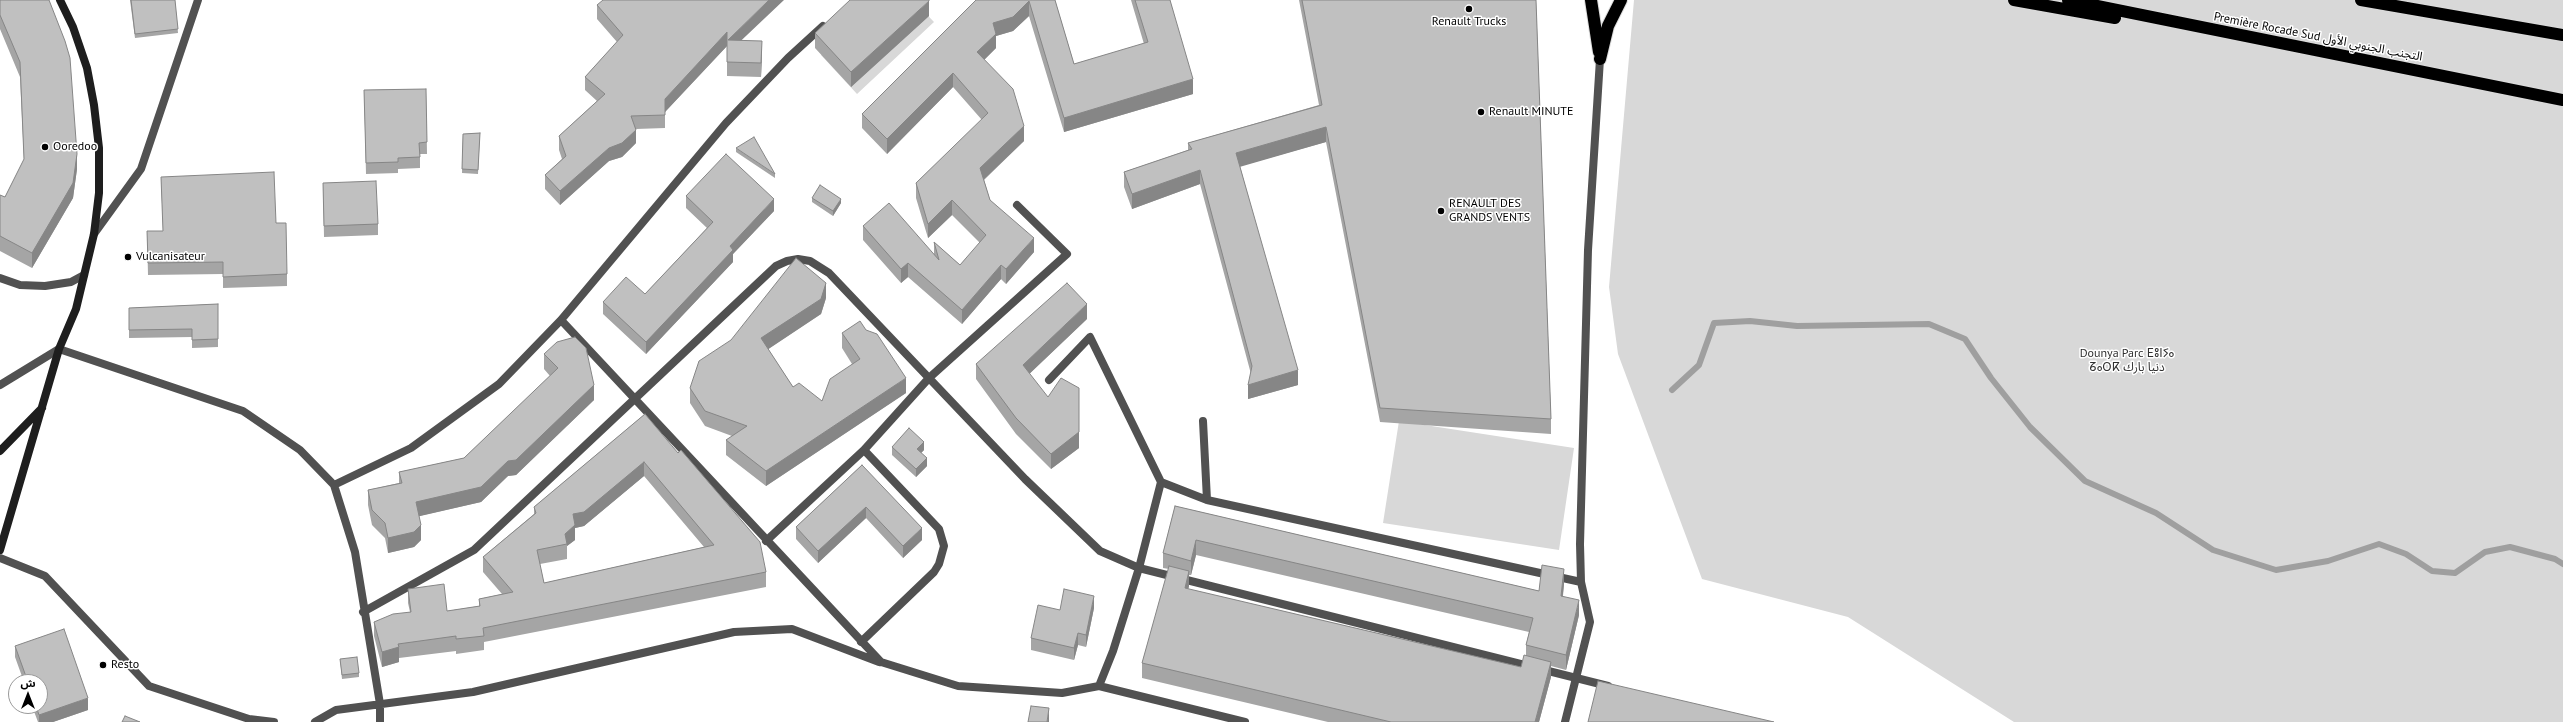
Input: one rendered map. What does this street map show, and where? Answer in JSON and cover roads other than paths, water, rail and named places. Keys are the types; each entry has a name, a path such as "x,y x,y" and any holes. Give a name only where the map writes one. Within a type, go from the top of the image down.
{"highway":[{"path":"1591,0 1600,59"},
{"path":"1600,59 1608,26 1621,0"},
{"path":"2014,0 2415,70"},
{"name":"Première Rocade Sud التجنب الجنوبي الأول","path":"2068,0 2563,100"},
{"path":"2360,0 2563,35"}],"main road":[{"path":"0,550 44,406 59,349 76,309 94,234 99,178 99,148 94,104 82,54 60,0"},
{"path":"0,451 44,406"}],"street":[{"path":"94,234 140,169 198,0"},
{"path":"334,485 410,448 499,384 561,320 726,123 788,58 829,21"},
{"path":"1565,722 1590,622 1580,582 1588,250 1600,59"},
{"path":"766,540 864,450 929,378 1066,254 1017,205"},
{"path":"363,612 474,550 636,400 776,266 798,259 810,260 829,274 1025,479 1100,551 1140,568 1614,687"},
{"path":"0,278 20,285 45,286 71,282 84,275"},
{"path":"561,320 881,662"},
{"path":"1049,380 1090,337 1161,482 1140,568 1113,651 1099,686"},
{"path":"0,385 59,349 243,411 300,450 334,485 355,552 363,612 380,704 380,722"},
{"path":"1203,421 1207,500"},
{"path":"862,642 934,572 939,564 944,546 939,529 864,450"},
{"path":"1161,482 1207,500 1580,582"},
{"path":"0,558 45,576 149,686 248,720 274,722"},
{"path":"315,722 336,710 473,692 734,632 792,629 881,662 958,686 1062,693 1099,686 1245,722"}],"waterway":[{"path":"1672,390 1699,365 1714,323 1750,321 1797,326 1929,324 1965,339 1991,378 2030,427 2085,481 2156,513 2213,550 2276,570 2328,561 2379,544 2406,554 2432,571 2455,573 2485,552 2510,547 2555,559 2563,564"}],"place":[{"name":"Renault Trucks","path":"1469,9"},
{"name":"Renault MINUTE","path":"1481,112"},
{"name":"Ooredoo","path":"45,147"},
{"name":"RENAULT DES GRANDS VENTS","path":"1441,211"},
{"name":"Vulcanisateur","path":"128,257"},
{"name":"Resto","path":"103,665"}],"park label":[{"name":"Dounya Parc ⴹⵓⵏⵢⴰ ⵒⴰⵔⴽ دنيا بارك","path":"2127,361"}]}
